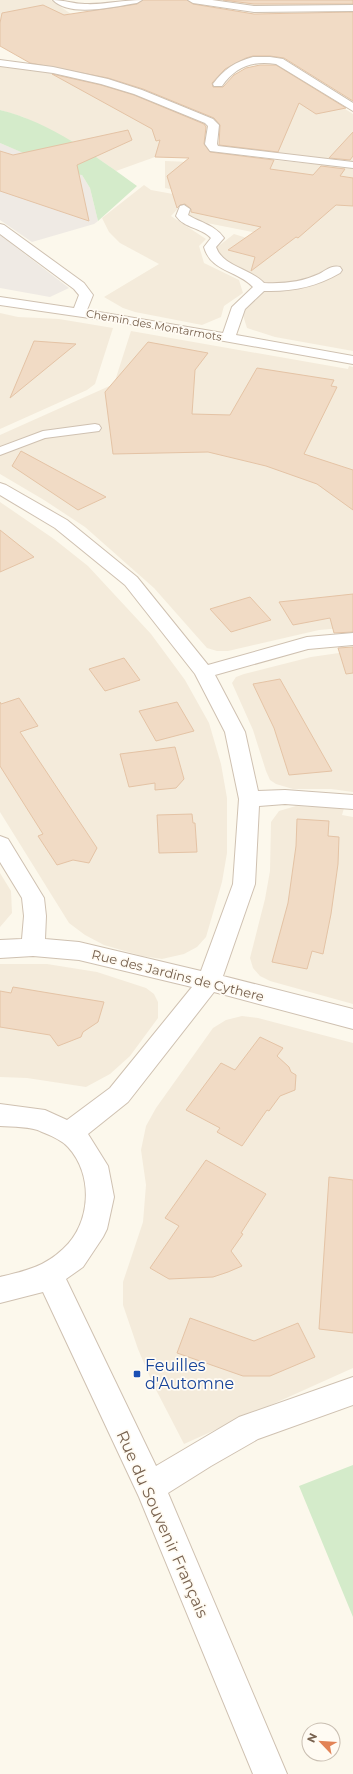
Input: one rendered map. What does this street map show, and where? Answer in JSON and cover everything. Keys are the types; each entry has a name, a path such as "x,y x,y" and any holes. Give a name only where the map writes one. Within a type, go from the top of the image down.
{"street":[{"path":"58,0 70,5 79,6 137,0"},
{"path":"193,0 254,9 353,8"},
{"path":"218,84 224,74 234,67 250,60 267,58 279,61 353,108"},
{"path":"0,63 37,67 80,76 138,92 209,121 214,125 211,144 214,149 353,165"},
{"path":"184,209 182,216 187,220 215,233 218,238 210,247 211,255 220,263 251,278 260,287 283,288 310,282 324,277 335,270"},
{"name":"Chemin des Montarmots","path":"0,228 79,286 86,295 79,312"},
{"name":"Chemin des Montarmots","path":"228,338 239,307 260,287"},
{"name":"Chemin des Montarmots","path":"0,301 79,312 353,360"},
{"path":"0,488 60,524 131,581 204,672 235,732 249,799 244,884 209,982 119,1095 70,1133"},
{"path":"204,672 307,643 353,639"},
{"path":"249,799 285,797 353,802"},
{"path":"0,844 33,898 35,916 33,947"},
{"name":"Rue des Jardins de Cythere","path":"0,949 33,947 79,951 209,982 353,1019"},
{"path":"0,1115 20,1115 46,1121 70,1133 89,1152 100,1177 101,1204 93,1231 76,1257 50,1276 20,1289 0,1290"},
{"name":"Rue du Souvenir Français","path":"50,1276 150,1487 270,1774"},
{"path":"150,1487 200,1455 250,1427 353,1391"}],"lane":[{"path":"0,451 44,435 95,428"}],"shaded area":[{"path":"0,0 51,0 71,14 0,24"},
{"path":"206,0 353,0 353,6 254,6"},
{"path":"0,65 7,68 12,67 60,74 104,84 200,121 207,126 201,158 155,157 116,171 83,148 65,138 23,117 0,110"},
{"path":"304,83 353,114 353,162 224,147 241,123"},
{"path":"0,143 73,174 82,175 90,188 98,221 94,224 32,242 0,220"},
{"path":"224,155 353,168 353,351 275,337 247,328 241,309 261,295 263,290 220,260 216,248 234,234 250,239 257,233 192,220 188,217 185,209 199,195 165,188 165,161 217,163"},
{"path":"144,185 151,190 184,196 187,199 171,216 206,239 199,246 204,263 239,280 243,293 224,306 221,317 202,325 135,312 123,308 104,297 159,264 120,243 109,232 102,218"},
{"path":"0,235 69,288 50,297 0,288"},
{"path":"0,313 18,317 59,319 113,328 95,384 87,390 0,429"},
{"path":"131,331 348,369 349,366 353,367 353,627 319,630 228,651 217,651 207,648 154,588 85,527 44,500 0,474 0,435 114,384"},
{"path":"0,502 54,539 88,566 151,634 185,680 209,723 221,764 227,798 227,853 222,882 206,937 197,947 184,954 162,959 142,956 104,945 85,935 69,923 0,812"},
{"path":"353,651 353,792 331,789 293,789 276,784 270,780 266,771 253,730 232,683 236,677 244,674 311,657"},
{"path":"296,806 344,808 342,815 353,817 353,1004 270,981 260,976 253,968 250,958 265,899 270,871 271,822 279,811"},
{"path":"0,873 11,891 12,913 0,927"},
{"path":"0,964 47,964 97,972 146,988 154,994 158,1002 158,1018 130,1056 110,1074 86,1087 27,1078 0,1077"},
{"path":"242,1016 258,1018 353,1043 353,1368 184,1444 152,1382 138,1349 123,1305 123,1282 143,1222 146,1185 141,1150 146,1126 156,1108 213,1028 226,1020"}],"green space":[{"path":"0,110 19,115 55,131 89,152 137,186 98,221 90,188 82,175 72,174 0,143"},
{"path":"353,1465 353,1617 299,1486"}],"building":[{"path":"143,0 187,0 193,4 254,14 353,12 353,101 284,58 253,56 246,58 225,69 212,83 213,87 223,87 234,75 246,68 260,65 276,65 346,108 316,114 299,103 278,152 219,145 220,125 214,118 143,89 108,78 30,63 0,46 0,23 2,13 43,5 64,15 137,4"},
{"path":"223,0 353,0 353,4 254,4"},
{"path":"52,74 101,85 134,95 204,124 206,127 204,144 210,152 274,160 270,169 313,175 321,166 345,169 340,176 353,178 353,206 336,205 298,238 296,237 251,271 255,257 228,250 261,227 191,212 191,209 185,204 180,205 177,208 167,176 189,158 155,157 160,140 156,141 152,129"},
{"path":"128,130 132,140 77,165 89,221 0,191 0,151 13,155"},
{"path":"353,132 353,156 350,160 329,158"},
{"path":"34,341 76,344 10,398"},
{"path":"148,342 208,353 195,370 192,414 230,415 257,368 334,380 331,386 337,387 304,454 353,470 353,510 317,484 266,466 208,452 113,454 105,392"},
{"path":"21,451 106,497 78,510 12,466"},
{"path":"0,530 34,557 0,572"},
{"path":"353,594 353,632 334,633 330,618 293,625 279,602"},
{"path":"250,597 271,620 231,632 210,609"},
{"path":"353,647 353,673 346,674 338,648"},
{"path":"124,658 140,680 105,691 89,669"},
{"path":"280,679 332,771 289,775 274,728 253,684"},
{"path":"19,698 38,726 20,732 97,848 89,863 73,860 57,865 38,836 43,834 0,766 0,702 1,704"},
{"path":"177,702 194,731 156,741 139,711"},
{"path":"175,747 184,779 176,788 155,790 155,783 129,787 120,754"},
{"path":"192,814 193,823 195,823 197,852 159,853 157,815"},
{"path":"297,819 329,821 328,836 339,837 338,864 331,914 323,954 312,951 307,969 272,962 288,903 296,846"},
{"path":"13,987 104,1002 98,1022 83,1032 81,1037 58,1046 50,1035 0,1027 0,991 11,993"},
{"path":"260,1037 283,1048 277,1056 289,1067 291,1072 296,1075 295,1090 280,1096 269,1111 267,1110 242,1146 217,1132 220,1128 186,1110 221,1063 235,1070"},
{"path":"206,1160 266,1194 241,1233 243,1234 231,1251 242,1266 213,1277 169,1279 150,1268 179,1226 165,1218"},
{"path":"329,1177 353,1180 353,1333 319,1329"},
{"path":"190,1318 254,1341 298,1323 315,1357 270,1376 243,1376 177,1353"}],"place":[{"name":"Feuilles d'Automne","path":"137,1374"}]}
